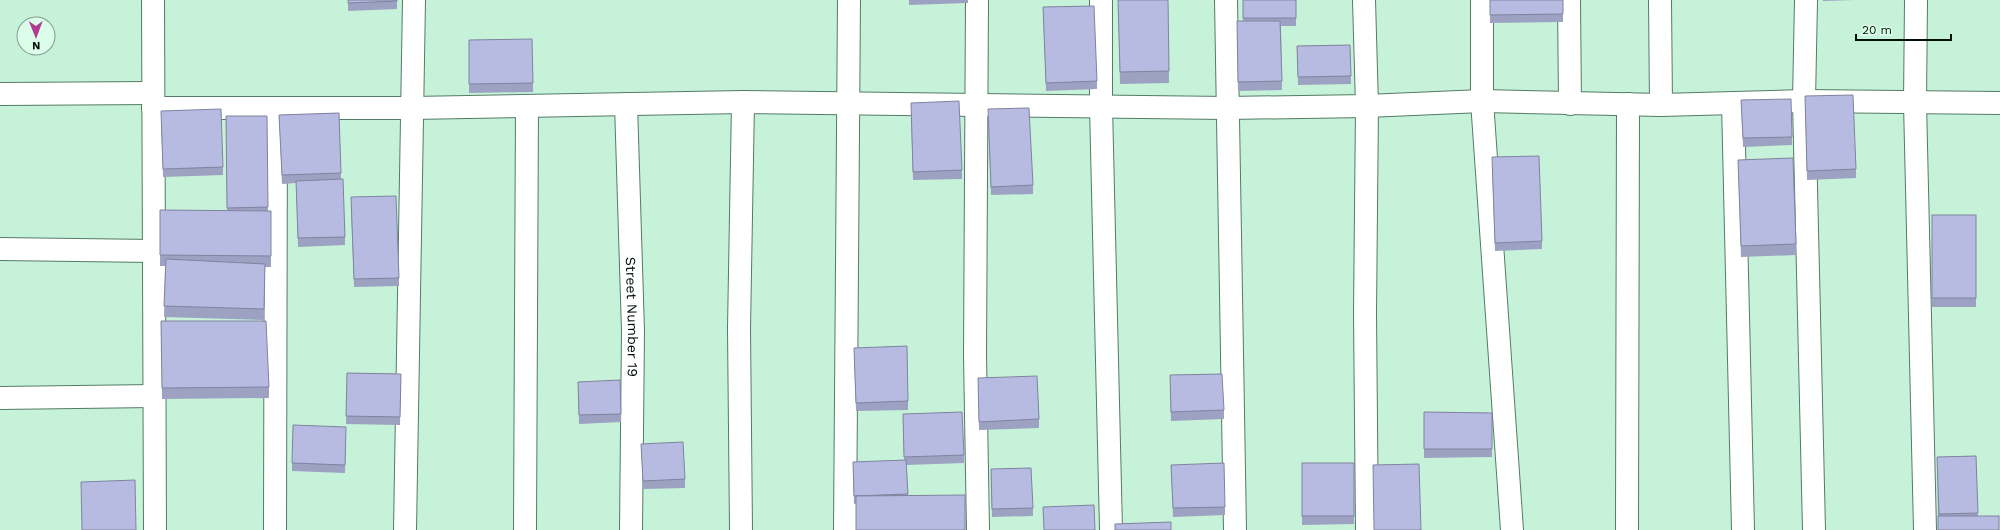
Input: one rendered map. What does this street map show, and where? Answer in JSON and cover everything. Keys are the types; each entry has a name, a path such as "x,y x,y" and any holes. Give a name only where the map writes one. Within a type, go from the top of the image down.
{"street":[{"path":"153,0 155,530"},
{"path":"405,530 414,0"},
{"path":"845,530 849,0"},
{"path":"977,0 978,105 975,355 978,530"},
{"path":"1101,0 1101,106 1111,530"},
{"path":"1226,0 1236,530"},
{"path":"1364,0 1367,106 1365,314 1367,530"},
{"path":"1482,0 1482,101 1512,530"},
{"path":"1569,0 1570,104"},
{"path":"1660,0 1661,105"},
{"path":"1806,0 1804,101 1814,530"},
{"path":"1916,0 1915,104 1925,530"},
{"path":"0,94 153,100 276,108 412,108 744,102 849,105 1227,108 1367,106 1482,101 1661,105 1804,101 1915,104 2000,104"},
{"path":"741,530 739,329 744,102"},
{"path":"1733,103 1743,530"},
{"name":"Street Number 19","path":"626,104 633,331 631,530"},
{"path":"1627,530 1628,104"},
{"path":"525,530 527,106"},
{"path":"275,530 276,108"},
{"path":"0,249 154,251"},
{"path":"0,398 154,396"}],"building":[{"path":"348,0 397,0 397,1 348,3"},
{"path":"1118,0 1168,0 1169,71 1120,72"},
{"path":"1243,0 1296,0 1296,18 1243,18"},
{"path":"1490,0 1563,0 1563,14 1490,15"},
{"path":"1094,6 1097,81 1046,83 1043,7"},
{"path":"1237,21 1280,21 1282,81 1238,82"},
{"path":"532,39 533,83 469,84 469,40"},
{"path":"1350,45 1351,76 1298,77 1297,46"},
{"path":"1853,95 1856,169 1807,171 1805,96"},
{"path":"1791,99 1792,137 1743,138 1741,100"},
{"path":"959,101 962,170 913,172 911,103"},
{"path":"1029,108 1033,185 991,187 988,109"},
{"path":"221,109 223,167 163,169 161,111"},
{"path":"339,113 341,173 282,175 279,115"},
{"path":"226,116 267,116 268,207 227,208"},
{"path":"1539,156 1542,241 1495,243 1492,157"},
{"path":"1793,158 1796,244 1741,246 1738,160"},
{"path":"343,179 345,237 298,238 296,181"},
{"path":"396,196 399,278 354,279 351,197"},
{"path":"160,210 271,211 271,256 160,255"},
{"path":"1932,215 1976,215 1976,298 1932,298"},
{"path":"166,259 265,264 264,309 164,306"},
{"path":"161,321 266,321 269,387 162,388"},
{"path":"907,346 908,401 856,403 854,348"},
{"path":"347,373 401,374 400,417 346,416"},
{"path":"1222,374 1224,410 1171,412 1170,375"},
{"path":"1037,376 1039,419 979,422 978,378"},
{"path":"620,380 621,414 579,415 578,382"},
{"path":"962,412 964,455 904,457 903,414"},
{"path":"1424,412 1492,413 1492,449 1424,449"},
{"path":"293,425 346,427 345,465 292,463"},
{"path":"683,442 685,479 643,481 641,444"},
{"path":"1976,456 1978,513 1939,514 1937,457"},
{"path":"906,460 908,494 854,496 853,462"},
{"path":"1224,463 1225,507 1173,508 1171,465"},
{"path":"1302,463 1354,463 1354,516 1302,516"},
{"path":"1419,464 1421,530 1374,530 1373,465"},
{"path":"1031,468 1033,508 992,509 991,469"},
{"path":"135,480 136,530 82,530 81,482"},
{"path":"965,495 965,530 856,530 856,496"},
{"path":"1094,505 1095,530 1044,530 1043,507"},
{"path":"1938,516 1999,516 1999,530 1938,530"},
{"path":"1171,522 1171,530 1115,530 1115,524"}]}
